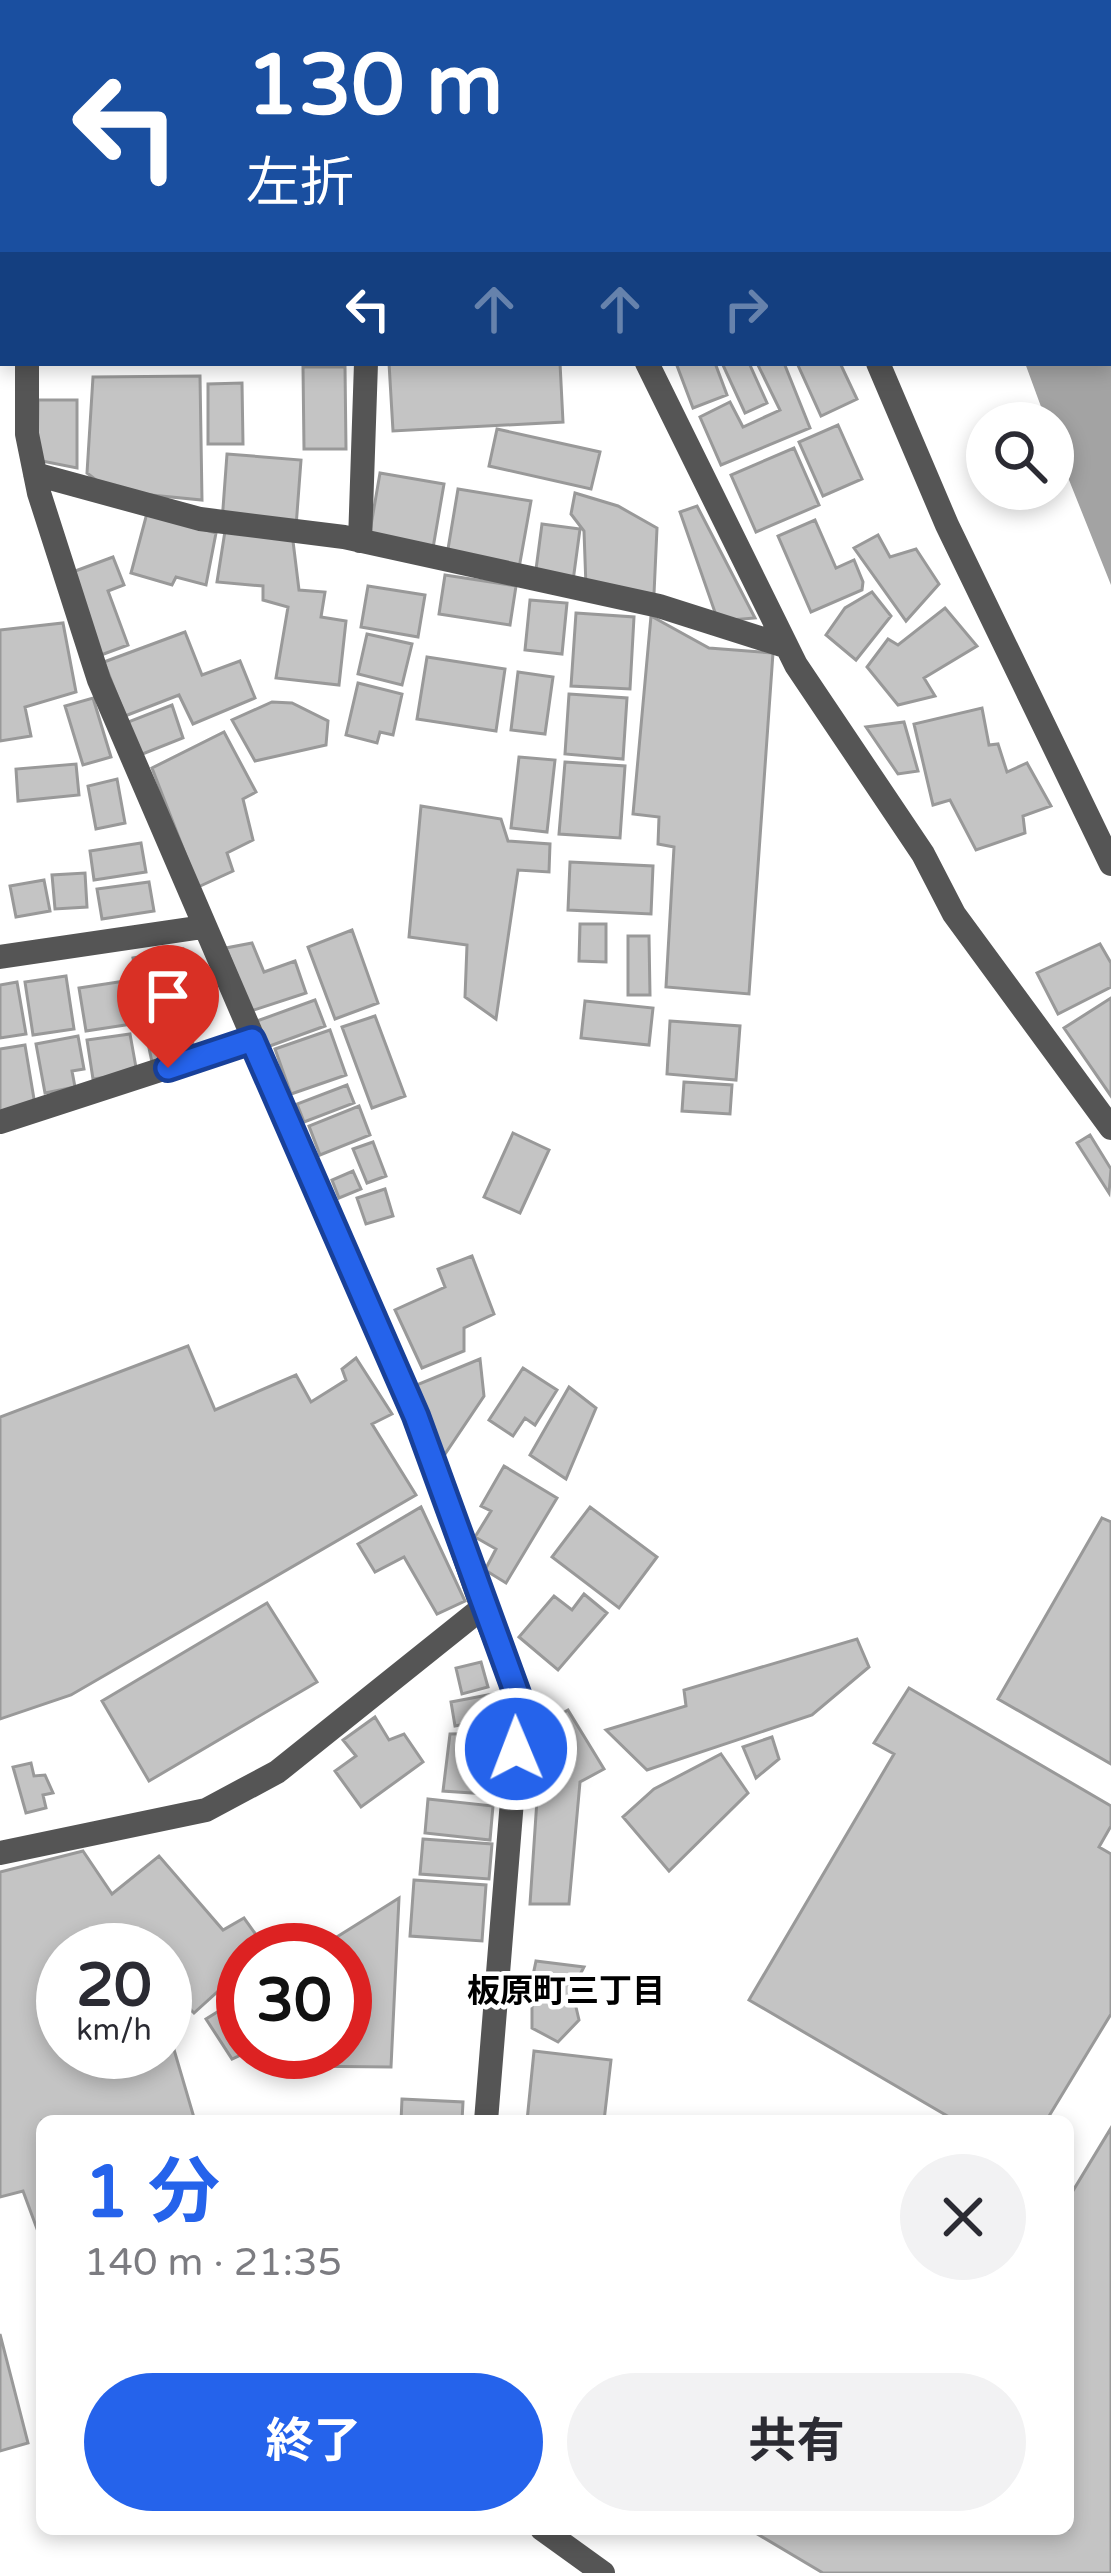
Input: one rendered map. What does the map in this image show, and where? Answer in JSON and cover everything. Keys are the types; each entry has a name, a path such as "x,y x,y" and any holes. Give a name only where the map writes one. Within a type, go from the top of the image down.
{"street":[{"path":"27,366 27,434 35,473 99,680 416,1416 482,1609 520,1702 486,2115"},
{"path":"360,541 366,366"},
{"path":"648,366 785,646 923,854 954,914 1111,1128"},
{"path":"879,366 947,525 1111,863"},
{"path":"35,473 200,519 360,541 659,606 785,646"},
{"path":"0,957 203,928"},
{"path":"0,1122 252,1040"},
{"path":"0,1853 206,1810 278,1772 482,1609"},
{"path":"550,2535 603,2573"}],"shaded area":[{"path":"1026,366 1111,366 1111,585 1074,492 1074,402 1039,402"}],"building":[{"path":"389,366 560,366 563,422 393,431"},
{"path":"677,366 716,366 727,395 693,408"},
{"path":"723,366 750,366 767,403 745,413"},
{"path":"758,366 785,366 810,428 721,465 700,417 730,402 743,427 780,410"},
{"path":"798,366 841,366 857,399 821,416"},
{"path":"303,367 345,367 346,449 304,449"},
{"path":"200,376 202,500 110,491 87,473 93,377"},
{"path":"242,383 243,444 208,444 208,384"},
{"path":"38,400 77,400 77,468 37,460"},
{"path":"838,425 862,479 823,496 799,442"},
{"path":"497,429 600,452 591,489 489,466"},
{"path":"794,448 819,505 756,532 731,475"},
{"path":"227,454 301,460 296,527 222,522"},
{"path":"380,473 444,484 433,548 369,537"},
{"path":"458,489 531,501 519,568 447,555"},
{"path":"575,493 618,506 657,528 654,594 586,587 584,531 571,514"},
{"path":"697,506 755,618 718,621 680,512"},
{"path":"147,513 216,533 206,585 176,577 172,585 131,573"},
{"path":"815,520 836,568 854,560 863,582 862,590 811,612 778,536"},
{"path":"542,524 580,529 573,581 535,577"},
{"path":"225,531 292,533 299,590 325,592 321,617 346,621 339,685 276,678 288,607 263,600 263,586 217,582"},
{"path":"878,535 890,557 916,549 939,584 906,621 854,548"},
{"path":"113,557 124,585 108,591 128,645 101,655 70,573"},
{"path":"445,575 516,586 510,625 439,614"},
{"path":"368,586 425,595 418,637 361,627"},
{"path":"872,592 891,616 856,660 826,635 845,608"},
{"path":"530,600 567,603 562,654 525,650"},
{"path":"945,608 977,646 924,678 935,696 898,705 867,667 888,639 898,645"},
{"path":"576,613 634,617 630,689 571,686"},
{"path":"651,616 709,648 773,653 749,994 666,987 674,847 658,844 659,817 633,814"},
{"path":"63,623 76,692 25,707 31,736 0,741 0,630"},
{"path":"185,632 202,675 240,661 255,698 193,724 179,695 125,716 104,662"},
{"path":"367,634 412,644 402,685 358,674"},
{"path":"427,657 505,669 496,731 417,719"},
{"path":"518,672 553,677 545,734 511,730"},
{"path":"358,683 402,694 393,735 380,732 377,743 346,735"},
{"path":"569,694 627,698 623,759 565,754"},
{"path":"93,698 111,757 83,765 65,706"},
{"path":"272,702 292,703 328,721 326,745 255,761 232,720"},
{"path":"172,705 183,738 140,755 128,722"},
{"path":"982,708 989,745 998,744 1007,772 1027,763 1051,806 1023,816 1025,833 976,850 950,800 933,805 914,724"},
{"path":"904,722 918,771 898,774 866,727"},
{"path":"224,732 256,792 243,799 253,840 227,853 233,871 198,887 152,768"},
{"path":"519,757 555,760 547,832 511,828"},
{"path":"565,762 625,766 620,838 559,834"},
{"path":"76,764 79,795 18,801 16,769"},
{"path":"117,779 125,823 96,829 88,786"},
{"path":"421,806 501,819 508,841 550,844 549,872 518,870 496,1019 465,997 467,945 409,937"},
{"path":"141,843 146,872 94,880 90,851"},
{"path":"570,862 653,866 651,914 568,910"},
{"path":"85,873 87,907 55,909 52,875"},
{"path":"44,880 50,911 16,917 10,886"},
{"path":"149,882 154,911 102,919 97,889"},
{"path":"580,924 606,924 606,962 579,961"},
{"path":"352,930 378,1003 335,1019 308,947"},
{"path":"628,936 649,936 650,995 628,995"},
{"path":"252,943 264,972 295,961 306,993 251,1011 226,948"},
{"path":"1100,944 1111,963 1111,987 1058,1014 1037,973"},
{"path":"183,949 189,981 139,990 133,958"},
{"path":"66,976 74,1029 33,1035 25,982"},
{"path":"125,981 132,1024 86,1031 79,988"},
{"path":"17,982 26,1034 0,1038 0,985"},
{"path":"200,991 205,1014 145,1026 140,1003"},
{"path":"1111,998 1111,1096 1064,1028"},
{"path":"315,1000 325,1026 267,1047 257,1021"},
{"path":"585,1001 653,1008 649,1045 581,1038"},
{"path":"375,1016 405,1096 372,1108 342,1027"},
{"path":"670,1021 740,1026 736,1080 667,1074"},
{"path":"189,1025 195,1054 152,1062 146,1034"},
{"path":"330,1030 346,1075 291,1094 275,1049"},
{"path":"130,1034 137,1073 93,1079 87,1040"},
{"path":"78,1036 84,1069 72,1071 75,1087 45,1093 36,1044"},
{"path":"25,1045 35,1105 0,1111 0,1049"},
{"path":"684,1082 732,1085 730,1114 682,1111"},
{"path":"347,1085 354,1103 304,1122 297,1104"},
{"path":"359,1106 370,1135 320,1155 309,1126"},
{"path":"513,1133 549,1150 520,1213 484,1197"},
{"path":"1090,1135 1111,1169 1109,1193 1077,1143"},
{"path":"373,1142 386,1176 367,1183 353,1149"},
{"path":"353,1171 361,1189 339,1198 332,1180"},
{"path":"385,1189 393,1216 366,1224 357,1198"},
{"path":"472,1256 494,1314 464,1328 464,1351 422,1368 395,1310 445,1287 438,1269"},
{"path":"188,1346 215,1410 296,1375 311,1402 346,1380 342,1369 356,1358 392,1414 372,1424 416,1495 71,1695 0,1719 0,1417"},
{"path":"480,1359 484,1396 443,1457 414,1386"},
{"path":"523,1368 557,1390 535,1425 525,1418 513,1436 489,1420"},
{"path":"569,1387 596,1408 566,1479 530,1455"},
{"path":"504,1466 557,1498 506,1583 485,1570 496,1549 475,1537 491,1511 481,1506"},
{"path":"421,1507 465,1601 437,1614 404,1557 375,1572 358,1544"},
{"path":"590,1507 657,1557 619,1608 552,1557"},
{"path":"1102,1518 1111,1522 1111,1764 998,1699"},
{"path":"584,1594 607,1613 558,1670 519,1637 554,1596 572,1610"},
{"path":"267,1603 317,1682 149,1781 102,1701"},
{"path":"857,1639 869,1667 812,1715 647,1770 606,1730 686,1706 684,1690"},
{"path":"481,1662 488,1687 462,1694 456,1668"},
{"path":"909,1688 1111,1806 1111,1826 1099,1847 1111,1854 1111,2014 1050,2115 946,2115 749,2000 894,1754 874,1743"},
{"path":"498,1693 503,1717 455,1726 451,1702"},
{"path":"568,1710 604,1769 580,1782 569,1904 530,1904 542,1725"},
{"path":"375,1717 389,1740 404,1734 423,1762 361,1807 335,1771 356,1756 343,1740"},
{"path":"502,1733 500,1760 494,1761 486,1794 443,1791 450,1734"},
{"path":"772,1737 779,1759 756,1778 743,1747"},
{"path":"721,1754 748,1793 669,1871 623,1817 654,1789"},
{"path":"31,1763 34,1776 45,1775 53,1793 43,1795 46,1808 26,1813 13,1767"},
{"path":"428,1799 493,1806 490,1840 425,1833"},
{"path":"423,1839 492,1844 489,1879 420,1874"},
{"path":"83,1851 112,1894 159,1856 217,1923 216,1993 192,2011 192,1923 36,1923 36,2079 183,2079 193,2115 36,2115 36,2226 23,2191 0,2197 0,1872"},
{"path":"414,1880 486,1885 482,1941 410,1936"},
{"path":"399,1898 391,2067 372,2067 372,1923 359,1923"},
{"path":"536,1961 584,1967 572,1990 579,2020 558,2042 532,2028 532,1999 547,1985 532,1980"},
{"path":"216,2013 216,2034 206,2019"},
{"path":"534,2051 611,2060 605,2115 528,2115"},
{"path":"402,2099 463,2102 462,2115 401,2115"},
{"path":"1111,2128 1111,2573 823,2573 759,2535 1074,2535 1074,2189"},
{"path":"0,2334 28,2443 0,2451"}],"district":[{"name":"板原町三丁目","path":"566,1991"}],"route":[{"path":"168,1068 252,1040 416,1416 482,1609 520,1702 516,1749"}]}
